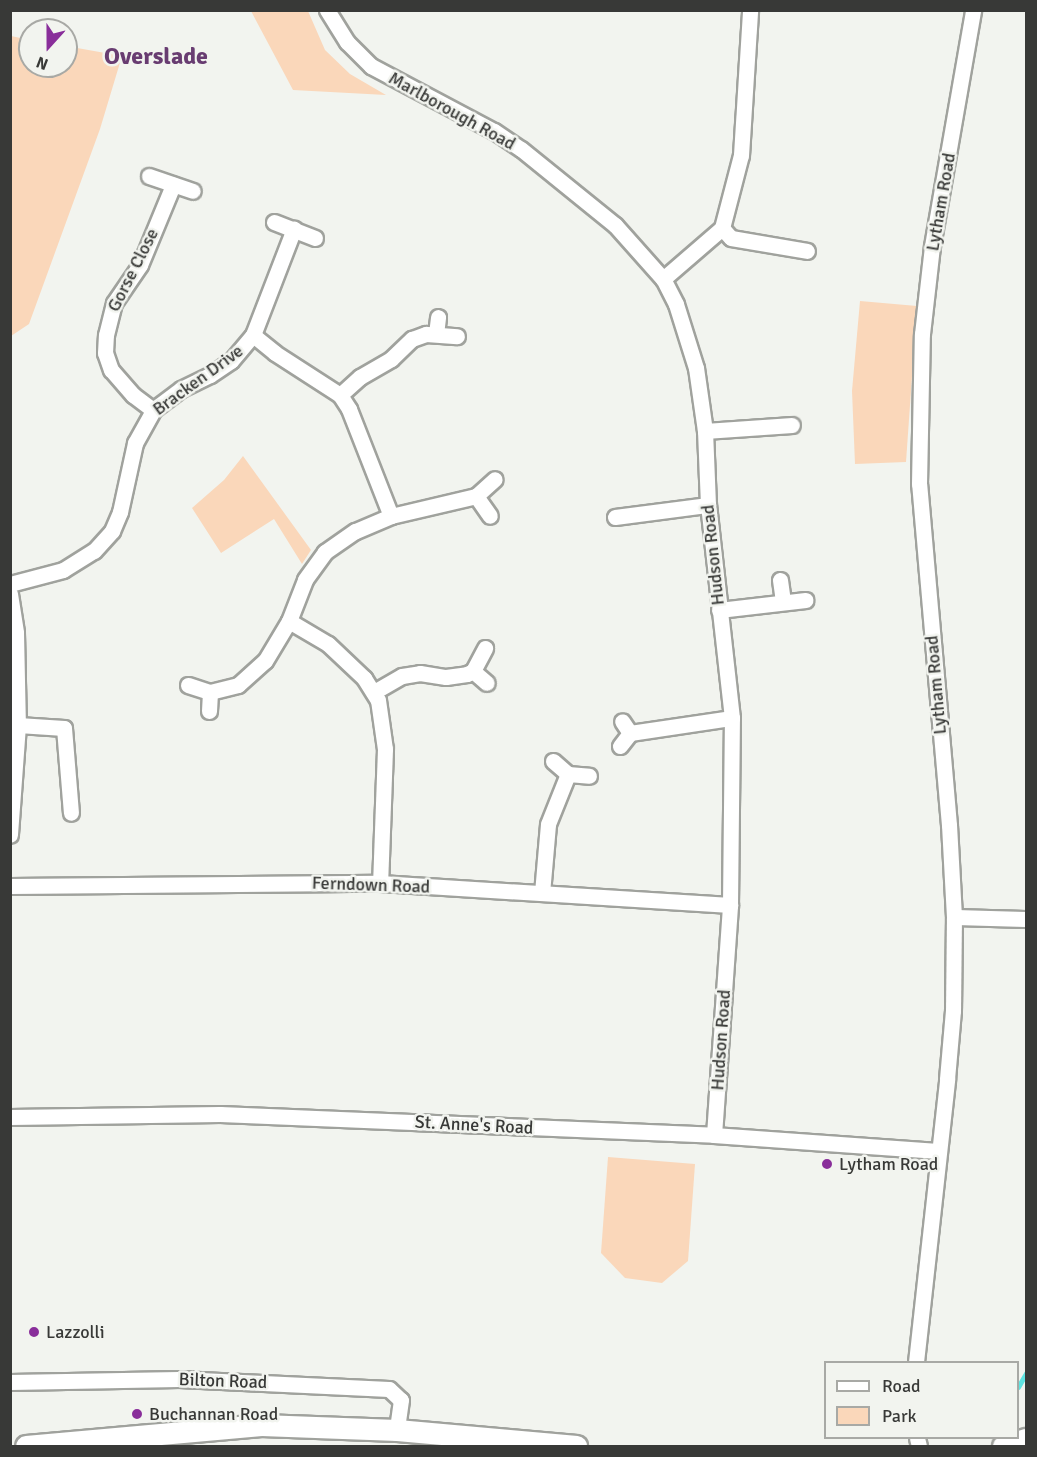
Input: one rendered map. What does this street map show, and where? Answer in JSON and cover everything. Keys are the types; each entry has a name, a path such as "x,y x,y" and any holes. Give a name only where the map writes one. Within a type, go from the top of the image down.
{"main road":[{"path":"141,1446 261,1425"},
{"path":"26,1446 261,1425 397,1430 529,1444 576,1446"},
{"path":"1003,1446 1026,1439"}],"street":[{"name":"Marlborough Road","path":"327,10 347,42 371,66 494,131 521,149 615,225 663,279"},
{"path":"663,279 722,228 741,155 750,10"},
{"name":"Lytham Road","path":"916,1361 953,1011 954,917 949,825 920,508 919,437 922,334 932,246 973,10"},
{"path":"149,176 193,192"},
{"name":"Gorse Close","path":"153,410 133,395 111,370 105,353 105,335 114,303 140,265 173,185"},
{"path":"274,222 315,238"},
{"path":"722,228 731,238 807,251"},
{"path":"254,335 294,229"},
{"name":"Hudson Road","path":"663,279 676,304 696,368 705,431 708,505 732,718 730,905 714,1135"},
{"path":"436,334 438,317"},
{"path":"391,516 349,409 340,394 360,377 391,359 412,339 426,334 457,336"},
{"name":"Bracken Drive","path":"10,584 63,570 94,551 112,531 125,495 135,443 141,428 153,410 181,389 231,361 245,348 254,335 275,353 340,394"},
{"path":"705,431 792,424"},
{"path":"188,685 210,692 238,685 251,675 265,661 288,621 305,580 325,552 355,531 391,516 476,496 495,479"},
{"path":"476,496 490,516"},
{"path":"615,516 708,505"},
{"path":"780,580 783,602"},
{"path":"10,594 18,725 10,835"},
{"path":"719,610 805,600"},
{"path":"288,621 328,644 364,678 374,692 384,726 385,749 380,883"},
{"path":"374,692 402,676 420,673 446,677 467,674 473,670 484,648"},
{"path":"473,670 487,683"},
{"path":"208,711 210,692"},
{"path":"620,746 626,727 732,718"},
{"path":"18,725 64,728 71,813"},
{"path":"553,761 568,774 589,776"},
{"path":"542,893 548,824 568,774"},
{"name":"Ferndown Road","path":"10,886 380,883 730,905"},
{"path":"954,917 1026,919"},
{"name":"St. Anne's Road","path":"10,1117 220,1114 714,1135 937,1151"},
{"name":"Bilton Road","path":"10,1382 179,1379 389,1389 401,1400 397,1430"}],"green space":[{"path":"251,11 308,11 325,50 350,74 386,95 293,90"},
{"path":"11,36 18,37 18,78 78,78 78,48 122,56 100,129 29,324 11,336"},
{"path":"860,301 917,306 906,462 855,464 852,391"},
{"path":"243,456 311,550 302,564 274,519 221,553 192,508 224,480"},
{"path":"608,1157 695,1164 688,1261 662,1283 625,1278 601,1253"}],"waterway":[{"path":"1019,1385 1026,1373"}],"place":[{"name":"Lytham Road","path":"827,1164"},
{"name":"Lazzolli","path":"34,1332"},
{"name":"Buchannan Road","path":"137,1414"}],"district":[{"name":"Overslade","path":"156,57"}]}
